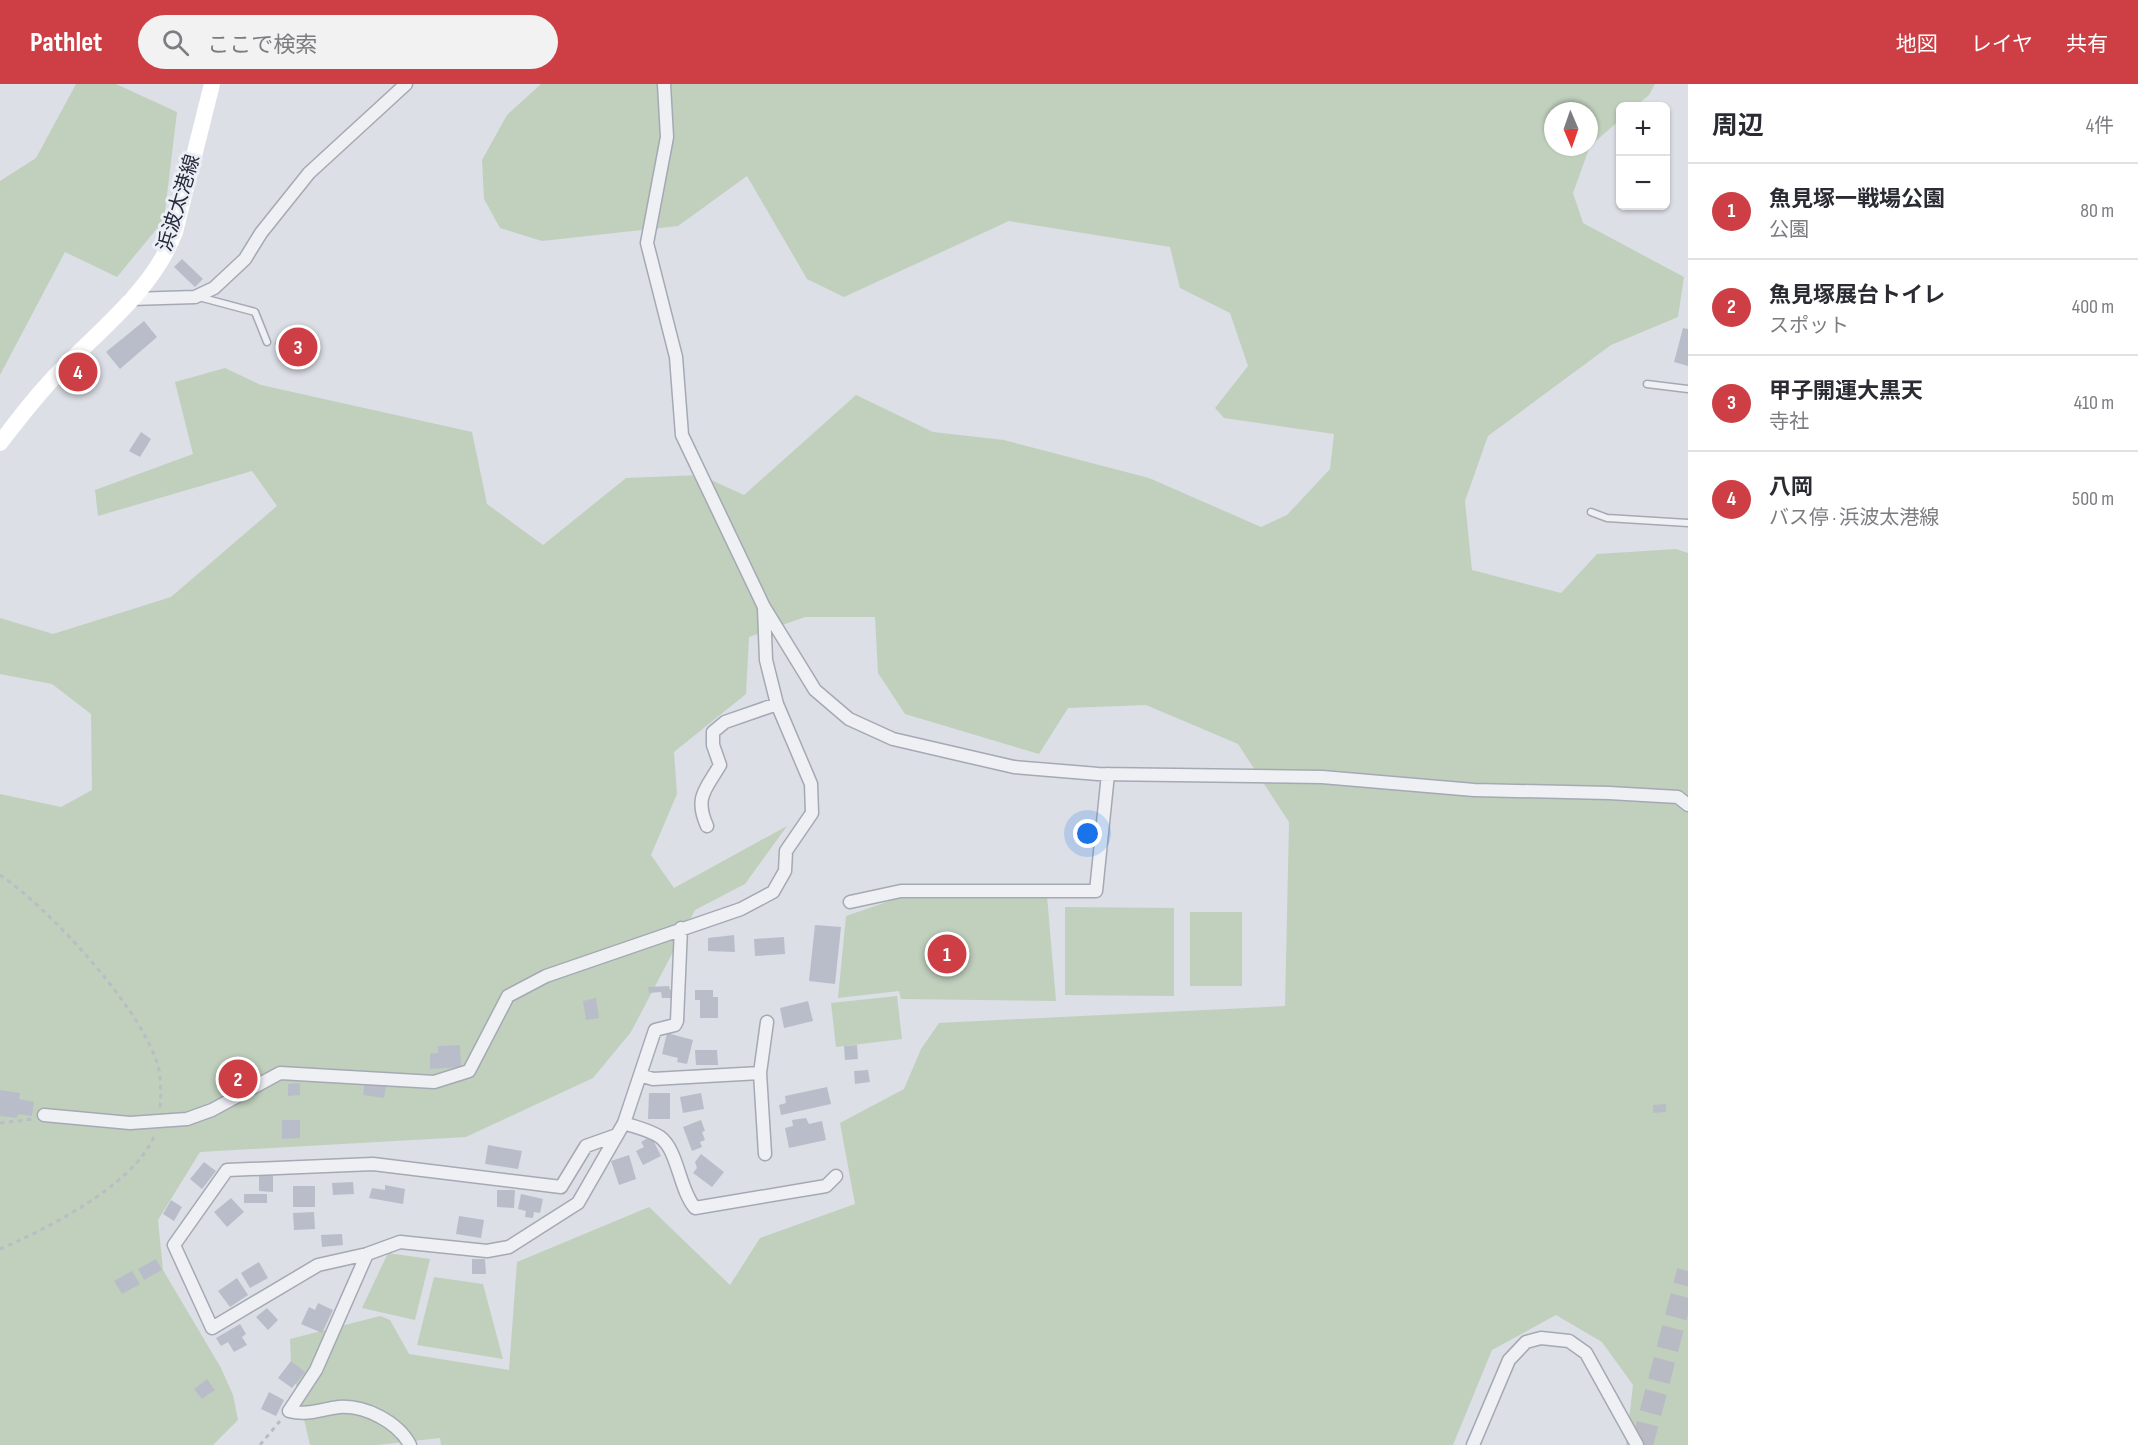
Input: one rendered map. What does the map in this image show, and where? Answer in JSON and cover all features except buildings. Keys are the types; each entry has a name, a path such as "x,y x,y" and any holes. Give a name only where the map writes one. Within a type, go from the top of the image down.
{"main road":[{"name":"浜波太港線","path":"0,443 60,371 131,299 156,269 171,242 212,84"}],"street":[{"path":"131,299 195,297 214,288 245,260 261,233 309,173 406,84"},
{"path":"664,84 668,137 647,243 676,357 682,435 764,607 814,690 849,719 893,739 947,754 1014,767 1108,774 1322,777 1474,790 1598,792 1678,797 1688,805"},
{"path":"44,1115 99,1122 187,1119 212,1110 280,1072 434,1082 450,1079 469,1071 508,996 546,976 741,909 773,892 785,871 786,851 812,813 812,784 777,704 766,660 764,607"},
{"path":"707,825 701,811 700,798 720,765 713,745 713,732 725,722 777,704"},
{"path":"850,902 901,891 1096,891 1108,774"},
{"path":"617,1135 586,1146 561,1187 373,1164 227,1170 174,1245 212,1328 318,1265 367,1254 400,1242 487,1251 509,1247 578,1203 624,1123 655,1030 675,1025 677,1021 681,928"},
{"path":"765,1154 760,1073 767,1022"},
{"path":"640,1075 653,1079 760,1073"},
{"path":"624,1123 660,1137 669,1149 686,1197 695,1208 826,1186 836,1176"},
{"path":"367,1254 316,1370 289,1411 303,1415 341,1407 363,1410 387,1420 410,1445"},
{"path":"1473,1445 1509,1360 1526,1342 1541,1338 1569,1341 1586,1353 1636,1445"}],"lane":[{"path":"195,297 255,312 267,342"},
{"path":"1647,384 1688,389"},
{"path":"1591,512 1607,518 1688,523"}],"path":[{"path":"0,875 60,928 124,1002 147,1037 157,1062 161,1089 160,1121 152,1144 126,1174 39,1232 0,1249"},
{"path":"0,1124 12,1124 44,1115"},
{"path":"260,1445 289,1411"}],"green space":[{"path":"76,84 116,84 177,112 164,220 117,277 65,252 0,375 0,181 36,158"},
{"path":"541,84 1655,84 1649,95 1641,102 1616,102 1616,123 1598,139 1598,102 1544,102 1544,156 1586,156 1573,193 1583,223 1684,277 1678,317 1611,345 1488,436 1465,501 1472,570 1561,593 1597,554 1676,549 1688,553 1688,1445 1626,1445 1633,1385 1602,1342 1556,1315 1492,1350 1453,1445 441,1445 440,1438 377,1445 310,1445 291,1363 290,1339 380,1316 390,1320 409,1354 509,1370 517,1262 649,1207 730,1285 760,1238 855,1204 840,1123 904,1089 921,1049 939,1023 1285,1006 1289,822 1238,744 1146,705 1068,708 1039,754 905,714 878,673 875,617 805,617 749,637 746,694 674,752 677,794 651,855 674,888 787,826 745,884 695,910 631,1032 593,1078 466,1137 200,1152 158,1220 163,1270 221,1368 233,1395 238,1420 213,1445 0,1445 0,794 61,807 92,790 91,714 52,684 0,674 0,618 53,634 171,597 277,506 252,471 98,516 95,490 193,454 175,382 225,368 261,385 472,432 487,504 543,545 626,478 700,475 744,495 856,395 933,432 1004,440 1149,478 1261,527 1287,515 1330,469 1334,434 1224,418 1215,408 1248,366 1230,313 1180,288 1170,247 1009,221 844,297 807,279 747,176 678,226 542,241 500,228 484,199 482,160 507,115"},
{"path":"1047,896 1056,1001 901,999 899,991 838,998 846,916 901,897"},
{"path":"1065,907 1174,908 1174,996 1065,995"},
{"path":"1190,912 1242,912 1242,986 1190,986"},
{"path":"897,996 902,1039 836,1047 831,1003"},
{"path":"388,1253 430,1259 415,1320 362,1308"},
{"path":"434,1277 483,1284 503,1359 417,1345"}],"tunnel":[{"path":"1642,1445 1688,1271"}],"place":[{"name":"甲子開運大黒天","path":"298,347"},
{"name":"八岡","path":"78,372"},
{"name":"魚見塚一戦場公園","path":"947,954"},
{"name":"魚見塚展台トイレ","path":"238,1079"}]}
